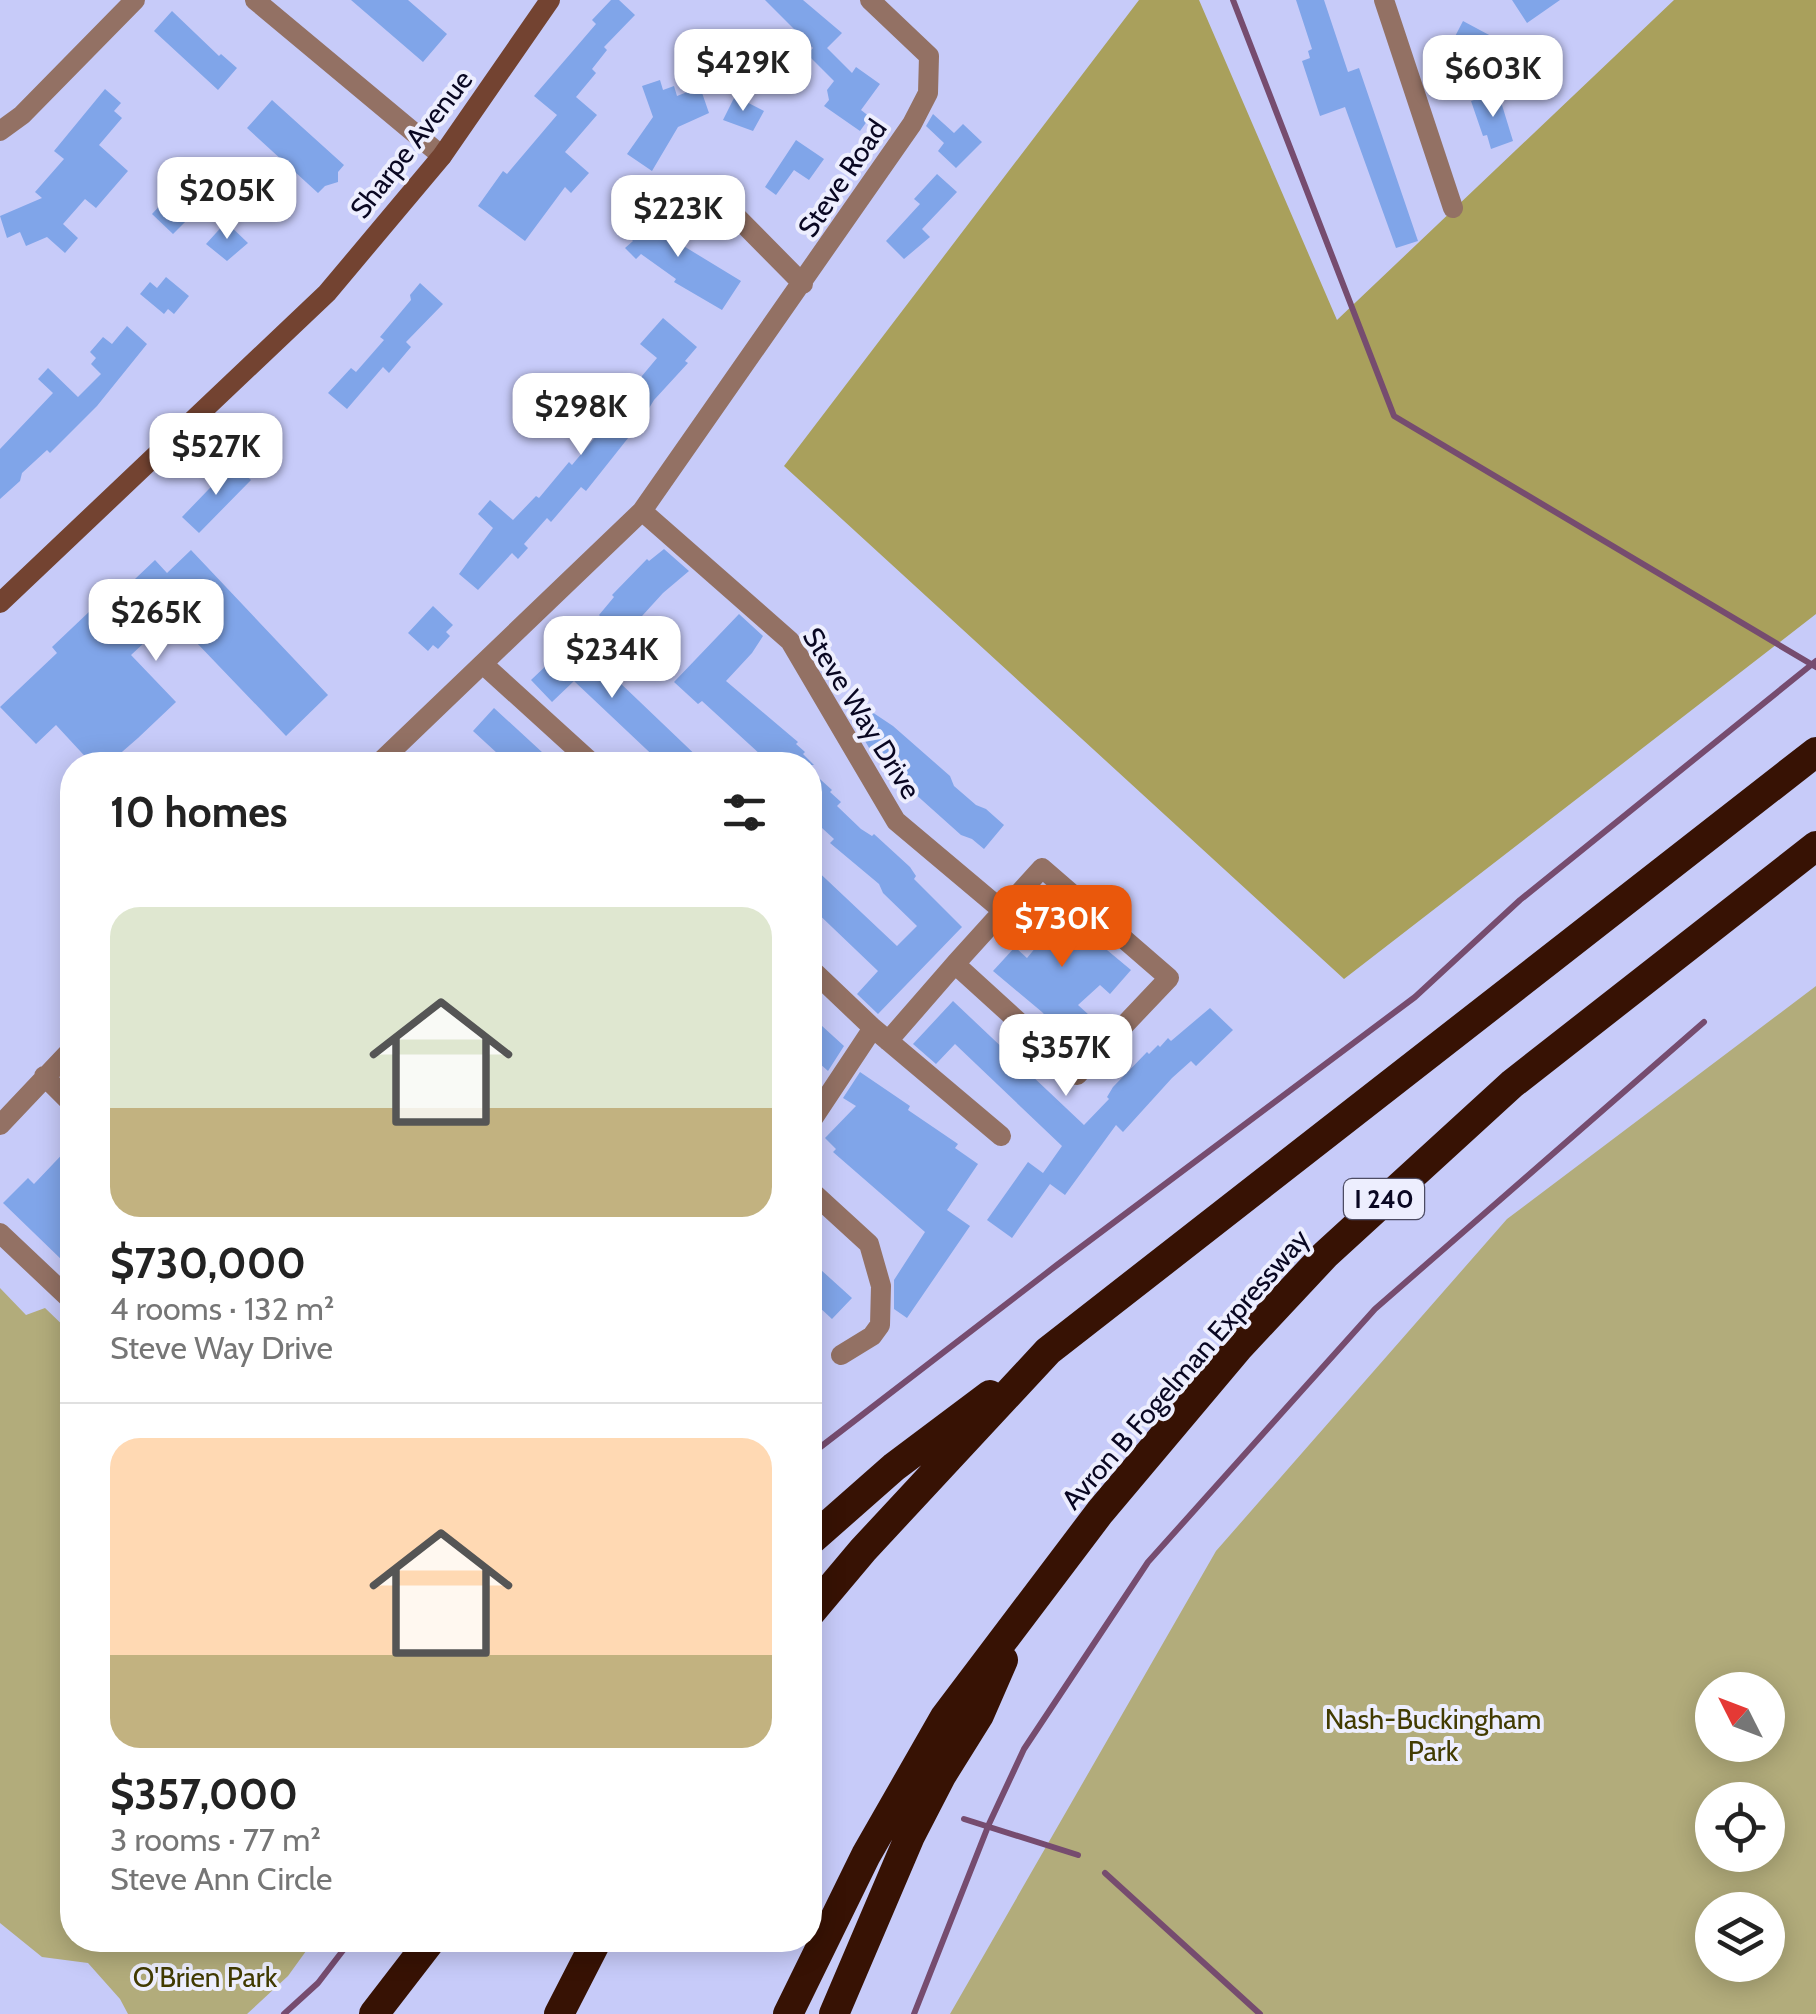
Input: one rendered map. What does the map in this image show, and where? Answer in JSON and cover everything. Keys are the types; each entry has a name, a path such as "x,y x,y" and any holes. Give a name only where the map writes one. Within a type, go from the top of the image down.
{"highway":[{"path":"822,1531 894,1468 1816,752"},
{"name":"Avron B Fogelman Expressway","path":"822,1942 910,1775 946,1717 1146,1454 1252,1333 1326,1255 1512,1084 1816,846"},
{"path":"822,1598 1048,1351"},
{"path":"834,2014 890,1879 941,1776 979,1716 1020,1620"},
{"path":"374,2014 421,1952"},
{"path":"559,2014 591,1952"},
{"name":"Avron B Fogelman Expressway","path":"788,2014 817,1952"}],"street":[{"path":"0,131 22,114 135,0"},
{"path":"254,0 442,156"},
{"name":"Sharpe Avenue","path":"0,602 327,293 442,156 550,0"},
{"name":"Steve Road","path":"391,752 642,511 912,124 928,93 929,56 870,0"},
{"path":"1408,0 1385,5 1454,208"},
{"path":"717,196 803,284"},
{"name":"Steve Way Drive","path":"642,511 790,641 896,820 1003,911"},
{"path":"484,666 580,752"},
{"path":"822,1108 881,1034 955,964 1042,868 1169,978 1077,1076 955,964"},
{"path":"822,979 1001,1136"},
{"path":"0,1126 60,1061"},
{"path":"44,1076 60,1092"},
{"path":"822,1201 869,1244 881,1286 880,1325 872,1336 841,1355"},
{"path":"0,1232 60,1290"}],"green space":[{"name":"Nash-Buckingham Park","path":"1816,986 1816,2014 950,2014 1216,1551 1507,1219"},
{"name":"O'Brien Park","path":"0,1288 26,1315 45,1308 60,1322 60,1952 305,1952 288,1976 247,2014 128,2014 88,1963 42,1957 0,1923"}],"shaded area":[{"path":"1139,0 1199,0 1337,320 1674,0 1816,0 1816,614 1344,979 784,466"}],"building":[{"path":"351,0 408,0 447,34 423,62"},
{"path":"611,0 619,0 635,15 604,47 607,50 592,69 596,73 576,97 597,115 565,152 589,173 571,193 565,187 525,241 478,206 503,171 507,174 557,115 534,96 596,24 592,20"},
{"path":"765,0 803,0 842,33 827,48 852,73 856,67 880,84 861,110 870,117 860,131 824,106 829,100 827,90 834,81 807,54 813,48"},
{"path":"1296,0 1324,0 1348,72 1359,68 1418,241 1396,248 1345,107 1320,116 1302,61 1310,58 1308,51 1312,49"},
{"path":"1512,0 1560,0 1527,23"},
{"path":"172,11 237,68 218,90 154,31"},
{"path":"1463,21 1491,36 1481,56 1516,41 1522,45 1532,69 1493,85 1452,64 1455,56 1447,52"},
{"path":"660,80 663,90 674,86 677,96 700,87 709,113 678,127 652,171 627,154 653,117 642,86"},
{"path":"105,89 121,103 114,111 122,118 99,145 128,171 96,208 85,199 63,224 78,238 65,253 47,237 26,246 20,232 7,238 0,216 42,198 35,192 64,159 54,151"},
{"path":"1498,92 1513,141 1491,149 1471,101"},
{"path":"735,96 764,111 753,131 723,120"},
{"path":"272,100 344,165 338,172 338,182 318,193 247,128"},
{"path":"933,114 954,133 963,124 982,142 956,168 938,151 944,143 926,126"},
{"path":"796,140 824,159 809,180 794,170 776,195 765,187"},
{"path":"937,174 957,192 922,229 930,237 904,259 886,241 920,204 914,199"},
{"path":"165,200 187,220 173,234 152,214"},
{"path":"636,206 672,239 741,281 722,310 674,282 676,279 641,254 636,259 625,248 633,241 617,224"},
{"path":"226,222 248,243 227,261 206,244"},
{"path":"166,277 189,296 174,314 168,309 164,314 140,294 150,282 157,288"},
{"path":"420,283 443,304 406,342 411,347 389,373 383,367 347,409 328,393 351,368 356,372 384,340 380,337"},
{"path":"663,318 697,347 685,361 688,363 654,400 586,491 581,487 551,522 547,518 524,544 528,548 518,559 512,553 478,590 459,574 493,528 478,514 490,500 513,520 536,496 539,498 569,462 572,465 597,435 585,425 598,409 611,420 657,358 640,344"},
{"path":"127,326 147,344 97,406 50,453 47,450 22,473 20,481 0,499 0,449 53,393 38,379 48,368 78,397 101,374 91,364 96,358 90,352 103,337 112,344"},
{"path":"233,464 251,480 199,533 182,517"},
{"path":"664,549 689,571 622,638 599,615 612,595 647,559"},
{"path":"191,550 328,695 286,736 172,617 131,655 176,702 138,738 122,752 81,752 56,725 36,744 0,707 57,653 52,647 91,610 96,616 155,560 167,573"},
{"path":"433,606 453,625 446,632 450,636 438,649 433,645 428,651 408,633"},
{"path":"739,614 763,636 726,681 805,752 758,752 702,701 698,704 674,682"},
{"path":"572,635 692,752 649,752 574,681 552,702 531,680 551,661 548,658"},
{"path":"494,708 542,752 496,752 473,731"},
{"path":"872,712 893,726 950,776 954,786 1004,825 984,849 961,835 875,758 858,729"},
{"path":"822,781 841,802 837,806 910,867 914,879 962,927 878,1014 857,994 878,971 822,917 822,875 897,946 917,926 883,893 879,884 830,843 834,839 822,828"},
{"path":"1058,902 1083,930 1131,970 1110,994 1100,985 1078,1005 1089,1015 1067,1039 993,971 1015,947 1027,958 1046,935 1036,926"},
{"path":"953,1001 1084,1125 1147,1052 1160,1047 1168,1038 1171,1041 1210,1008 1233,1030 1196,1066 1191,1061 1172,1078 1123,1132 1116,1125 1065,1195 1050,1184 1012,1238 987,1220 1028,1162 1043,1173 1062,1146 955,1044 936,1064 913,1044"},
{"path":"822,1026 844,1046 828,1071 822,1066"},
{"path":"860,1072 910,1106 908,1110 958,1144 955,1148 978,1164 947,1210 970,1226 907,1318 894,1309 894,1280 925,1232 833,1152 836,1149 825,1138 856,1106 843,1098"},
{"path":"60,1157 60,1258 3,1203 28,1178 34,1184"},
{"path":"822,1271 852,1298 832,1319 822,1310"}],"waterway":[{"path":"1233,0 1394,416 1816,667"},
{"path":"822,1446 1415,997 1520,900 1816,661"},
{"path":"914,2014 989,1824 1024,1749 1148,1562 1375,1309 1704,1022"},
{"path":"964,1819 1078,1855"},
{"path":"1105,1873 1260,2014"},
{"path":"284,2014 318,1983 342,1952"}]}
